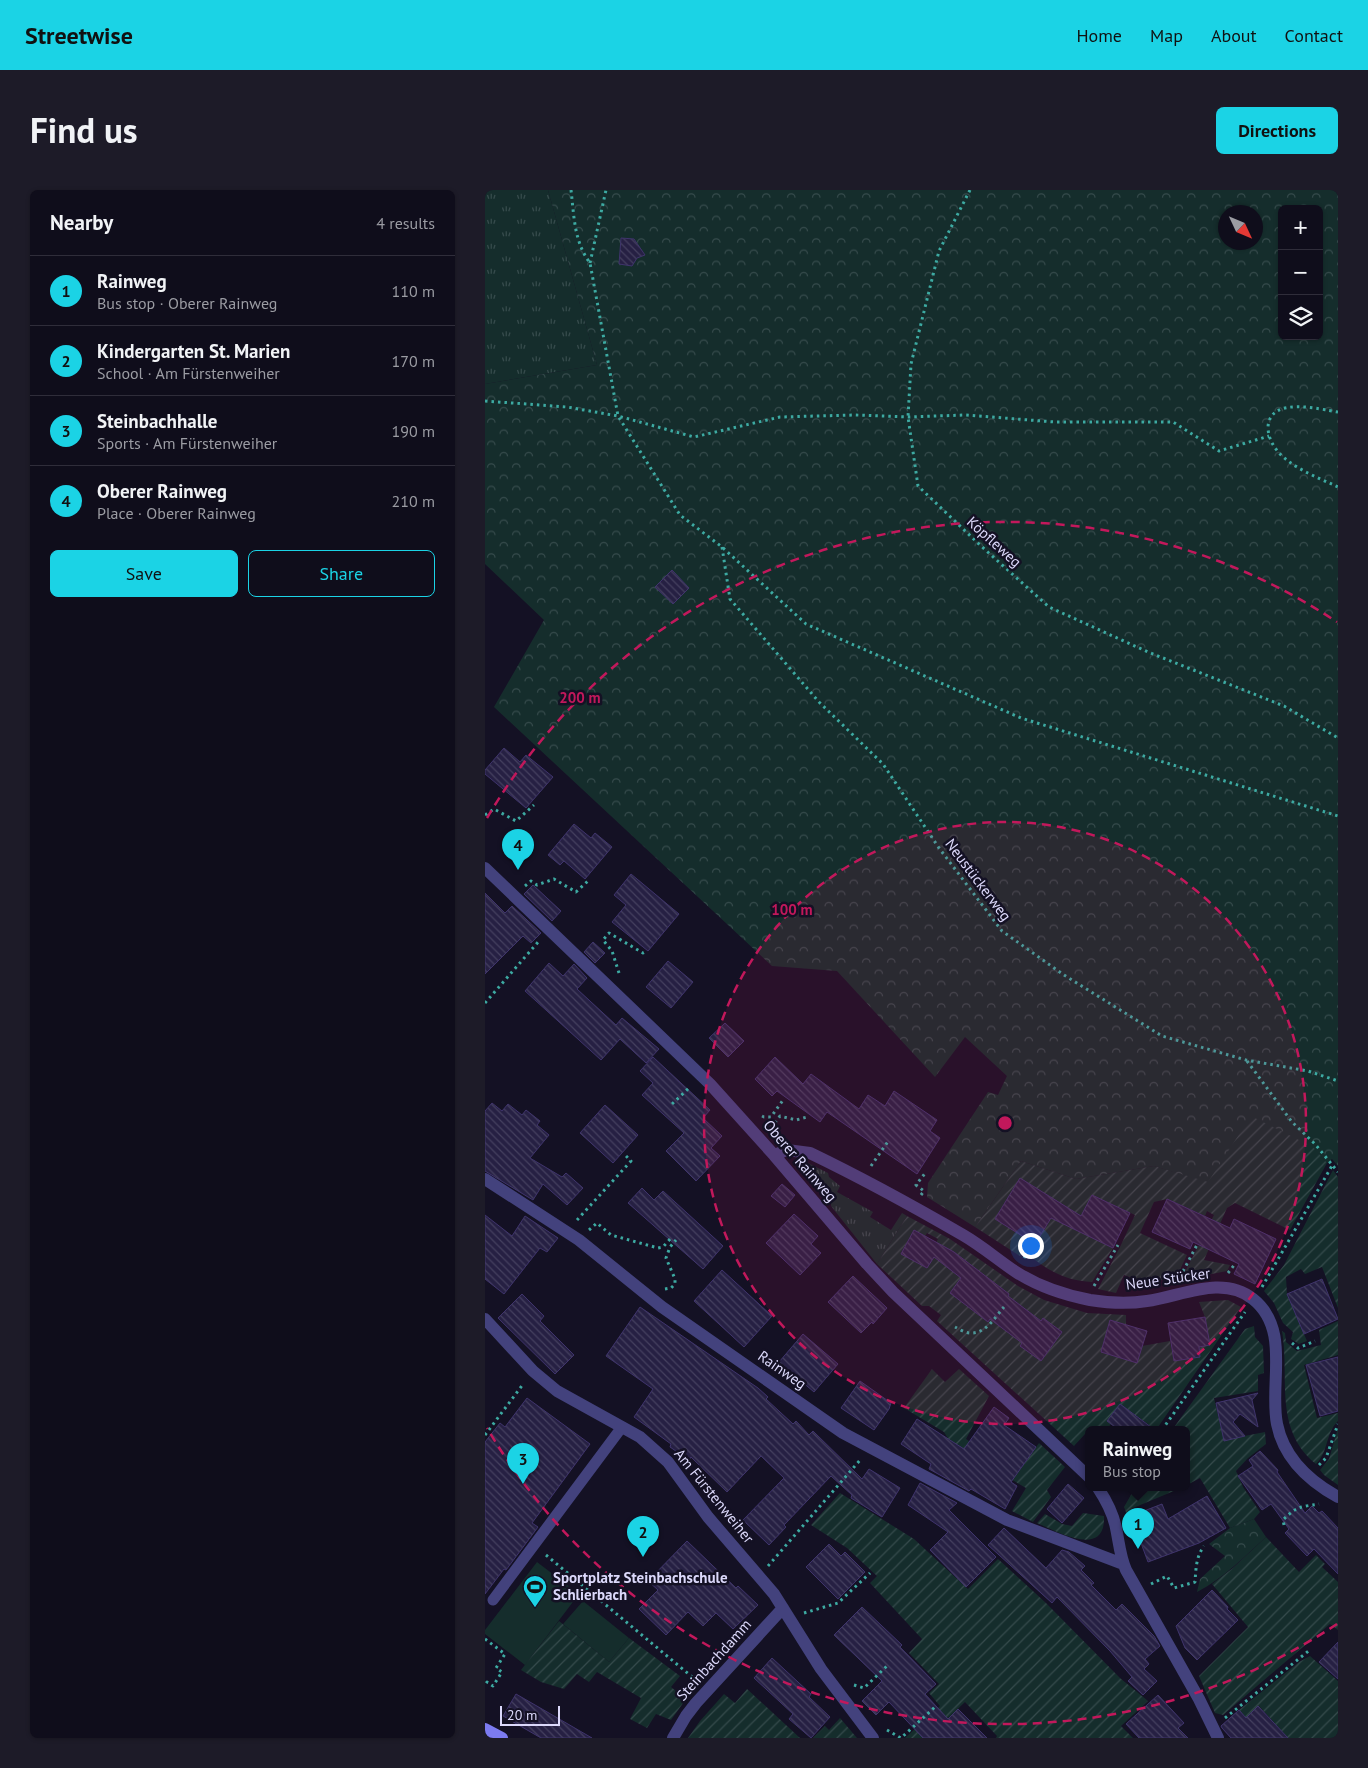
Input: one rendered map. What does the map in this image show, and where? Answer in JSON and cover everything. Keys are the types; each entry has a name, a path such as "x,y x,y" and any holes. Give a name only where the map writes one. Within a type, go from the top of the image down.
{"main road":[{"path":"485,1729 502,1738"}],"street":[{"name":"Oberer Rainweg","path":"485,868 702,1076 759,1138 893,1292 1085,1474"},
{"name":"Neue Stücker","path":"774,1155 787,1150 810,1152 940,1221 1025,1277 1073,1296 1102,1301 1132,1302 1148,1301 1205,1288 1241,1292 1254,1300 1267,1316 1274,1336 1276,1353 1275,1406 1277,1425 1282,1441 1299,1468 1310,1480 1333,1494"},
{"name":"Rainweg","path":"485,1180 579,1240 648,1296 843,1433 1007,1520 1123,1564"},
{"name":"Am Fürstenweiher","path":"485,1319 533,1371 557,1390 640,1437 668,1462 708,1518 763,1579 821,1669 873,1738"},
{"path":"1100,1491 1116,1526 1123,1564 1199,1699 1218,1738"},
{"name":"Steinbachdamm","path":"673,1738 686,1716 708,1690 783,1608"}],"lane":[{"path":"493,1600 622,1427"}],"path":[{"path":"571,190 578,240 582,253 590,263"},
{"path":"606,190 590,263 618,416 680,515 722,547 806,624 1021,718 1338,816"},
{"name":"Köpfleweg","path":"970,190 939,251 911,364 908,418 918,486 1049,607 1148,652 1284,706 1338,738"},
{"path":"485,401 567,407 618,416 695,436 780,417 855,415 908,418 965,415 1055,422 1173,422 1219,452 1269,436"},
{"path":"1338,412 1293,407 1282,409 1274,414 1269,422 1269,436 1276,449 1286,459 1310,474 1338,487"},
{"name":"Neustückerweg","path":"722,547 730,599 819,702 883,764 939,848 1002,931 1064,975 1162,1036 1246,1060 1308,1071 1338,1081"},
{"path":"485,815 494,809 516,821 534,805"},
{"path":"521,902 529,892 523,887 531,881 537,886 554,879 576,892 589,880"},
{"path":"615,992 621,985 620,976 612,951 603,940 609,933 643,953 645,952"},
{"path":"485,1003 543,936"},
{"path":"1246,1060 1292,1122 1333,1164 1338,1172"},
{"path":"672,1104 702,1076"},
{"path":"746,1124 758,1113 764,1117 771,1117 783,1100"},
{"path":"759,1138 769,1130 780,1116 796,1120 807,1117"},
{"path":"868,1171 889,1140"},
{"path":"577,1220 631,1161 625,1156"},
{"path":"1259,1292 1333,1164"},
{"path":"589,1231 597,1223 611,1235 658,1248 663,1247 671,1238"},
{"path":"648,1296 653,1289 658,1287 671,1288 675,1284 675,1279 666,1258 670,1247 676,1240"},
{"path":"1179,1280 1198,1242"},
{"path":"1073,1296 1080,1285 1093,1288 1118,1246"},
{"path":"950,1325 969,1334 981,1331 989,1325 1004,1307"},
{"path":"1165,1426 1247,1309"},
{"path":"485,1435 533,1371"},
{"path":"1299,1468 1307,1460 1317,1468 1326,1458 1338,1424"},
{"path":"761,1560 767,1567 865,1454"},
{"path":"1284,1526 1283,1520 1298,1507 1309,1504 1318,1505 1333,1494"},
{"path":"534,1545 708,1690"},
{"path":"1157,1581 1167,1576 1174,1588 1195,1582 1197,1561 1199,1553 1204,1546"},
{"path":"792,1622 806,1612 838,1604 870,1573"},
{"path":"485,1639 505,1654 496,1668 502,1672 493,1686 487,1682 485,1686"},
{"path":"1212,1726 1223,1721 1311,1649"},
{"path":"837,1691 847,1683 865,1688 888,1665"},
{"path":"901,1738 935,1707"}],"green space":[{"path":"485,190 548,190 597,365 485,384"},
{"path":"548,190 1338,190 1338,1166 1332,1159 1327,1163 1312,1147 1208,1183 1154,1166 1076,1179 1021,1161 975,1227 927,1197 928,1183 988,1092 998,1095 1007,1076 965,1037 935,1077 837,971 772,966 494,707 544,620 485,564 485,384 597,365"},
{"path":"1251,1116 1313,1147 1327,1163 1290,1230 1235,1203 1227,1208 1204,1260 1230,1265 1227,1271 1181,1280 1214,1215 1207,1211 1205,1216 1167,1199 1154,1202 1140,1233 1187,1255 1177,1276 1147,1284 1124,1275 1116,1293 1098,1289 1135,1215 1092,1195 1075,1229 1113,1248 1092,1282 1074,1280 1058,1274 1043,1266 1029,1255 1060,1203 1020,1179 995,1219 1030,1241 1020,1256 975,1227 1021,1161 1076,1179 1154,1166 1208,1182"},
{"path":"802,1160 828,1173 829,1177 840,1186 837,1192 873,1212 870,1217 891,1230 902,1213 907,1216 877,1264 831,1206 831,1199 816,1189 795,1165"},
{"path":"1333,1170 1338,1177 1338,1308 1322,1267 1305,1274 1301,1269 1286,1277 1287,1295 1307,1341 1299,1344 1291,1339 1293,1332 1283,1323 1274,1303 1264,1291 1284,1265"},
{"path":"907,1216 950,1239 1018,1286 1044,1300 1087,1313 1126,1315 1126,1325 1110,1320 1101,1352 1137,1363 1142,1346 1170,1341 1174,1361 1200,1357 1199,1347 1210,1345 1205,1317 1199,1302 1228,1300 1241,1307 1159,1426 1150,1426 1120,1404 1107,1421 1111,1424 1109,1426 1085,1426 1085,1434 1074,1446 937,1321 941,1315 929,1306 922,1306 877,1264","holes":["914,1230 925,1236 927,1233 938,1239 936,1243 940,1245 927,1268 901,1253","963,1259 1009,1294 988,1322 950,1293 961,1278","1026,1310 1041,1321 1043,1318 1062,1332 1041,1361 1020,1346"]},
{"path":"1338,1321 1338,1355 1304,1365 1317,1418 1338,1413 1338,1421 1331,1431 1323,1454 1316,1464 1303,1450 1294,1435 1288,1419 1282,1331 1285,1333 1286,1342 1297,1351 1321,1345 1319,1330"},
{"path":"1254,1326 1255,1337 1263,1346 1264,1373 1258,1375 1258,1391 1214,1398 1224,1440 1265,1432 1266,1444 1248,1458 1236,1471 1243,1487 1260,1512 1254,1519 1230,1528 1200,1478 1190,1483 1190,1426 1175,1426 1245,1329"},
{"path":"932,1369 945,1382 959,1369 989,1396 966,1439 1017,1474 1039,1443 1065,1467 1047,1490 1051,1497 1033,1522 1012,1511 1026,1488 952,1445 944,1432 904,1408"},
{"path":"1338,1428 1338,1485 1320,1470 1329,1459"},
{"path":"1133,1491 1174,1491 1133,1508 1127,1515 1124,1507"},
{"path":"840,1493 914,1539 968,1589 998,1559 1046,1603 1120,1678 1148,1701 1121,1726 1133,1738 996,1738 997,1736 965,1702 927,1738 905,1738 940,1706 929,1693 939,1684 909,1653 922,1639 870,1583 877,1576 847,1548 811,1525"},
{"path":"1083,1513 1104,1516 1103,1529 1097,1536 1089,1539 1079,1539 1037,1523 1045,1514 1062,1524 1072,1526"},
{"path":"1254,1519 1266,1537 1225,1574 1197,1592 1200,1579 1225,1556 1209,1544 1230,1528"},
{"path":"1266,1537 1299,1572 1316,1555 1325,1564 1322,1567 1338,1582 1338,1630 1330,1624 1223,1715 1215,1713 1199,1676 1248,1627 1212,1584 1233,1568"},
{"name":"Sportplatz Steinbachschule Schlierbach","path":"537,1562 579,1594 525,1665 485,1634 485,1630"},
{"path":"583,1601 629,1638 609,1662 563,1624"},
{"path":"559,1621 609,1662 629,1638 680,1676 671,1687 686,1699 671,1720 656,1714 647,1728 630,1719 641,1698 597,1672 589,1682 577,1674 564,1689 541,1682 521,1670"},
{"path":"1310,1656 1338,1681 1338,1738 1288,1738 1259,1706 1246,1718 1239,1710 1299,1662"},
{"path":"747,1689 800,1738 688,1738 724,1694 735,1703"},
{"path":"840,1718 857,1738 813,1738 825,1726 829,1730"}],"building":[{"path":"621,238 634,239 645,255 637,258 632,266 619,264"},
{"path":"672,570 689,588 673,604 655,587"},
{"path":"504,748 520,762 526,755 553,777 526,808 485,774 485,770"},
{"path":"574,824 591,838 595,833 612,847 585,879 564,861 560,865 548,855"},
{"path":"631,874 679,914 648,951 612,922 626,905 614,895"},
{"path":"533,885 561,911 552,921 524,894"},
{"path":"485,893 505,913 512,906 541,933 531,943 523,936 485,974"},
{"path":"593,942 605,953 595,963 584,952"},
{"path":"668,961 693,982 671,1008 646,987"},
{"path":"549,963 563,976 574,964 587,978 577,989 616,1025 622,1018 659,1049 646,1063 620,1039 601,1060 525,991"},
{"path":"725,1023 744,1041 728,1057 709,1038"},
{"path":"653,1057 710,1110 703,1118 722,1136 711,1148 720,1156 696,1181 666,1151 684,1133 642,1095 653,1083 640,1071"},
{"path":"775,1057 803,1084 811,1074 859,1109 868,1095 885,1106 894,1091 937,1120 930,1131 940,1138 917,1174 827,1112 820,1122 777,1091 772,1096 755,1079"},
{"path":"492,1103 502,1111 508,1104 522,1115 526,1110 540,1121 537,1125 549,1135 530,1158 562,1177 566,1173 583,1188 567,1205 543,1184 533,1200 485,1171 485,1111"},
{"path":"605,1105 638,1135 613,1163 580,1133"},
{"path":"1020,1178 1081,1216 1092,1195 1130,1213 1113,1248 1051,1218 1035,1244 995,1219"},
{"path":"782,1184 795,1195 785,1207 771,1196"},
{"path":"642,1188 654,1200 663,1191 723,1246 703,1269 628,1203"},
{"path":"1167,1199 1230,1228 1234,1219 1276,1239 1255,1284 1234,1274 1239,1264 1193,1242 1190,1249 1152,1232"},
{"path":"794,1214 818,1236 811,1244 821,1253 800,1275 766,1243"},
{"path":"485,1215 512,1236 525,1216 558,1238 547,1252 540,1248 504,1294 485,1279"},
{"path":"914,1230 954,1252 1041,1321 1043,1318 1062,1332 1041,1361 1020,1346 1022,1343 990,1319 988,1322 950,1293 961,1278 934,1257 927,1268 901,1254"},
{"path":"722,1270 772,1316 744,1347 694,1301"},
{"path":"853,1276 887,1308 873,1324 872,1322 861,1333 828,1302"},
{"path":"1322,1279 1338,1319 1304,1334 1287,1294"},
{"path":"522,1294 544,1316 540,1321 574,1355 555,1374 498,1318"},
{"path":"640,1307 758,1388 768,1397 766,1399 793,1424 796,1421 809,1435 813,1431 862,1479 869,1469 900,1488 882,1517 851,1498 852,1495 831,1476 784,1525 786,1527 769,1545 743,1520 784,1478 761,1456 727,1492 691,1457 689,1460 670,1447 671,1444 634,1417 653,1389 606,1356"},
{"path":"1205,1317 1210,1345 1199,1347 1200,1357 1174,1361 1168,1323"},
{"path":"1110,1320 1147,1331 1137,1363 1101,1352"},
{"path":"803,1334 838,1364 814,1392 779,1362"},
{"path":"1338,1357 1338,1411 1320,1416 1306,1365"},
{"path":"860,1381 891,1403 889,1409 874,1430 841,1408"},
{"path":"1258,1393 1252,1400 1258,1427 1240,1414 1233,1422 1245,1436 1224,1441 1216,1403"},
{"path":"527,1398 590,1444 532,1523 538,1527 506,1570 504,1569 485,1594 485,1442 500,1423 505,1427"},
{"path":"1120,1404 1150,1426 1114,1426 1107,1421"},
{"path":"994,1407 1009,1418 1004,1425 1036,1447 1011,1482 1017,1486 1005,1509 971,1489 969,1491 929,1469 931,1464 901,1444 917,1419 964,1449"},
{"path":"1260,1451 1278,1470 1277,1472 1305,1513 1312,1506 1319,1513 1322,1511 1338,1528 1338,1574 1314,1549 1307,1556 1285,1533 1289,1529 1271,1504 1262,1510 1238,1476 1253,1466 1249,1460"},
{"path":"920,1483 957,1503 949,1510 996,1557 966,1587 930,1550 948,1532 908,1505"},
{"path":"1068,1484 1084,1498 1062,1523 1047,1509"},
{"path":"1207,1496 1226,1528 1199,1543 1148,1562 1131,1516 1162,1504 1168,1519"},
{"path":"1004,1528 1046,1568 1062,1550 1069,1552 1085,1566 1081,1570 1094,1583 1091,1585 1116,1610 1122,1604 1154,1636 1160,1646 1145,1659 1149,1664 1144,1669 1157,1681 1143,1695 1128,1681 1132,1677 1110,1651 1057,1597 1052,1603 988,1545"},
{"path":"687,1541 736,1588 738,1586 758,1605 733,1629 716,1613 703,1626 688,1612 666,1635 639,1609 658,1590 648,1581"},
{"path":"829,1544 841,1556 845,1552 865,1572 838,1599 806,1567"},
{"path":"1212,1590 1238,1620 1197,1660 1185,1648 1176,1626"},
{"path":"862,1607 902,1645 900,1647 936,1684 925,1694 948,1719 958,1709 987,1738 923,1738 889,1702 876,1715 862,1701 882,1681 834,1635"},
{"path":"1338,1642 1338,1679 1319,1662"},
{"path":"772,1658 811,1694 809,1697 830,1717 811,1738 789,1719 793,1714 754,1678"},
{"path":"516,1694 592,1738 541,1738 503,1716"},
{"path":"1158,1695 1184,1723 1178,1728 1188,1738 1139,1738 1126,1724"},
{"path":"1258,1706 1288,1738 1231,1738 1222,1728 1221,1726 1239,1710 1246,1718"}],"place":[{"name":"Oberer Rainweg","path":"518,870"},
{"name":"Steinbachhalle","path":"523,1484"},
{"name":"Rainweg","path":"1138,1549"},
{"name":"Kindergarten St. Marien","path":"643,1557"},
{"name":"Sportplatz Steinbachschule Schlierbach","path":"535,1608"}]}
